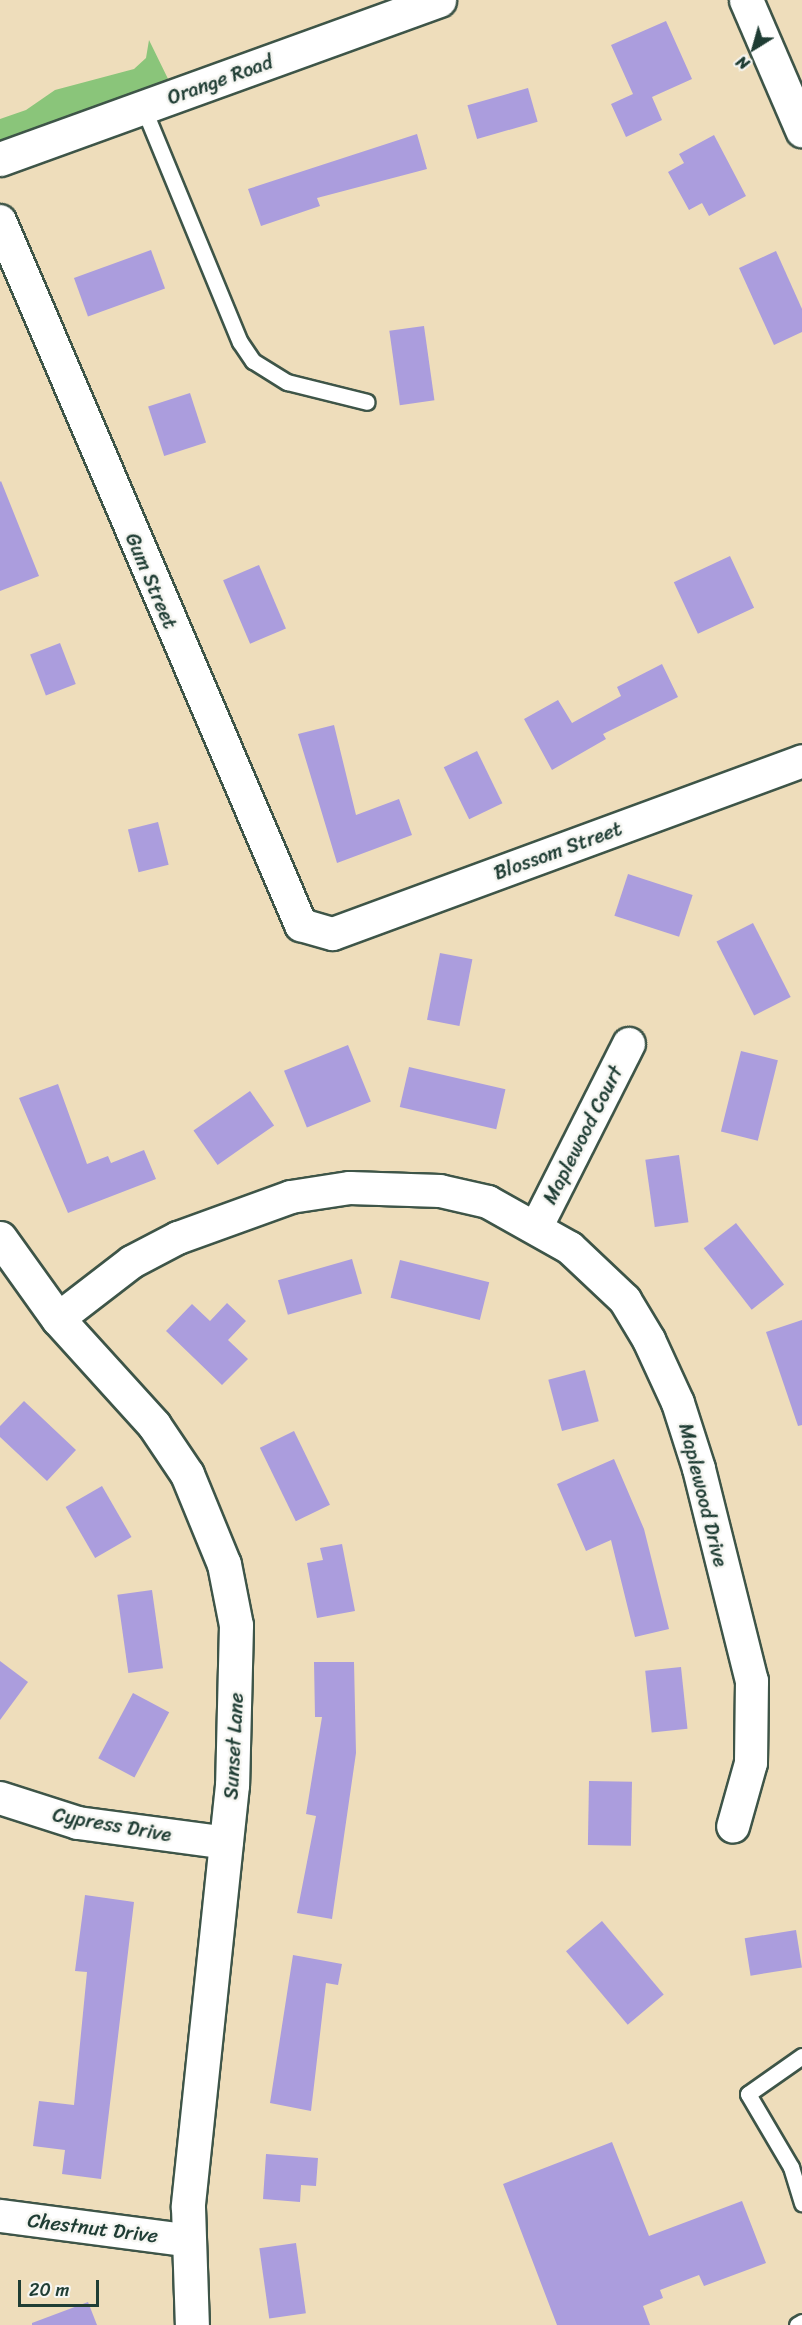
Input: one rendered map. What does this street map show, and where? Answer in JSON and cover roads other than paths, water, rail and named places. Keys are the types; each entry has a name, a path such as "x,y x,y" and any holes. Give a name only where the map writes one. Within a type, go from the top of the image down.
{"street":[{"name":"Orange Road","path":"0,159 439,0"},
{"path":"746,0 802,130"},
{"name":"Gum Street","path":"0,221 291,912 314,932"},
{"name":"Blossom Street","path":"314,932 333,934 802,761"},
{"name":"Maplewood Court","path":"537,1226 629,1044"},
{"name":"Maplewood Drive","path":"58,1318 132,1262 243,1211 291,1197 350,1188 440,1191 488,1202 537,1226 570,1248 625,1300 682,1414 752,1680 751,1764 733,1827"},
{"name":"Sunset Lane","path":"0,1238 58,1318 154,1425 206,1514 224,1564 238,1664 227,1843 186,2240 192,2325"},
{"name":"Cypress Drive","path":"0,1798 78,1823 227,1843"},
{"name":"Chestnut Drive","path":"0,2216 186,2240"}],"lane":[{"path":"144,107 240,342 253,361 286,382 367,402"},
{"path":"802,2056 748,2094 791,2167 802,2203"},
{"path":"797,2325 802,2322"}]}
